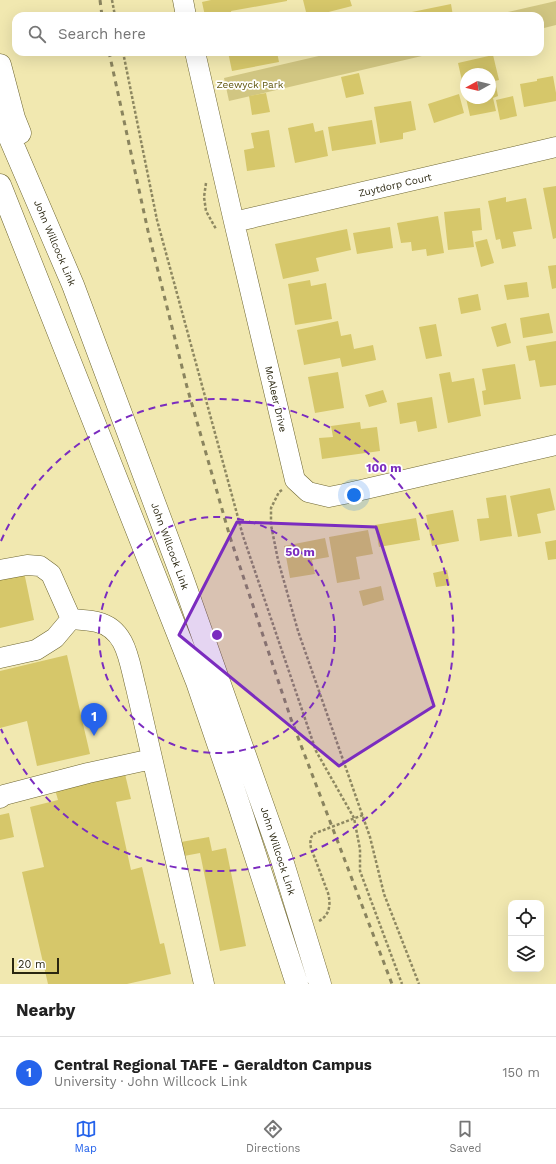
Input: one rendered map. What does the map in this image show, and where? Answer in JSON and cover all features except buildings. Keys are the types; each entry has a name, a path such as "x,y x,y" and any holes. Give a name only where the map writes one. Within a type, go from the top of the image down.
{"main road":[{"path":"0,65 14,118 73,285"},
{"name":"John Willcock Link","path":"0,115 73,285 187,591 282,860 320,984"},
{"path":"0,185 197,682 238,802 297,984"},
{"path":"0,209 71,367"}],"street":[{"path":"183,0 185,12"},
{"name":"McAleer Drive","path":"196,56 295,480 308,492 328,497 556,445"},
{"name":"Zuytdorp Court","path":"234,222 556,147"},
{"path":"0,570 27,565 40,566 51,574 71,619"},
{"path":"0,658 36,650 55,638 71,619"},
{"path":"71,619 97,622 113,629 124,644 204,984"},
{"path":"0,798 88,773 152,759"}],"path":[{"path":"112,0 114,12"},
{"path":"124,56 158,220 243,536 316,751 354,818 360,849 360,871 402,984"},
{"path":"283,489 279,492 271,508 271,525 278,560 298,631 370,837 384,894 419,984"},
{"path":"318,922 324,919 327,914 330,907 330,900 311,848 310,838 313,834 363,815"}],"highlighted area":[{"path":"237,522 376,527 434,706 339,766 179,635"}],"green space":[{"path":"556,1 556,25 544,28 544,12 508,12"},
{"name":"Zeewyck Park","path":"319,56 422,56 229,101 224,78"}],"railway":[{"path":"100,0 102,12"},
{"path":"110,56 148,231 187,387 230,537 291,719 392,984"}],"place":[{"name":"Central Regional TAFE - Geraldton Campus","path":"94,736"}]}
